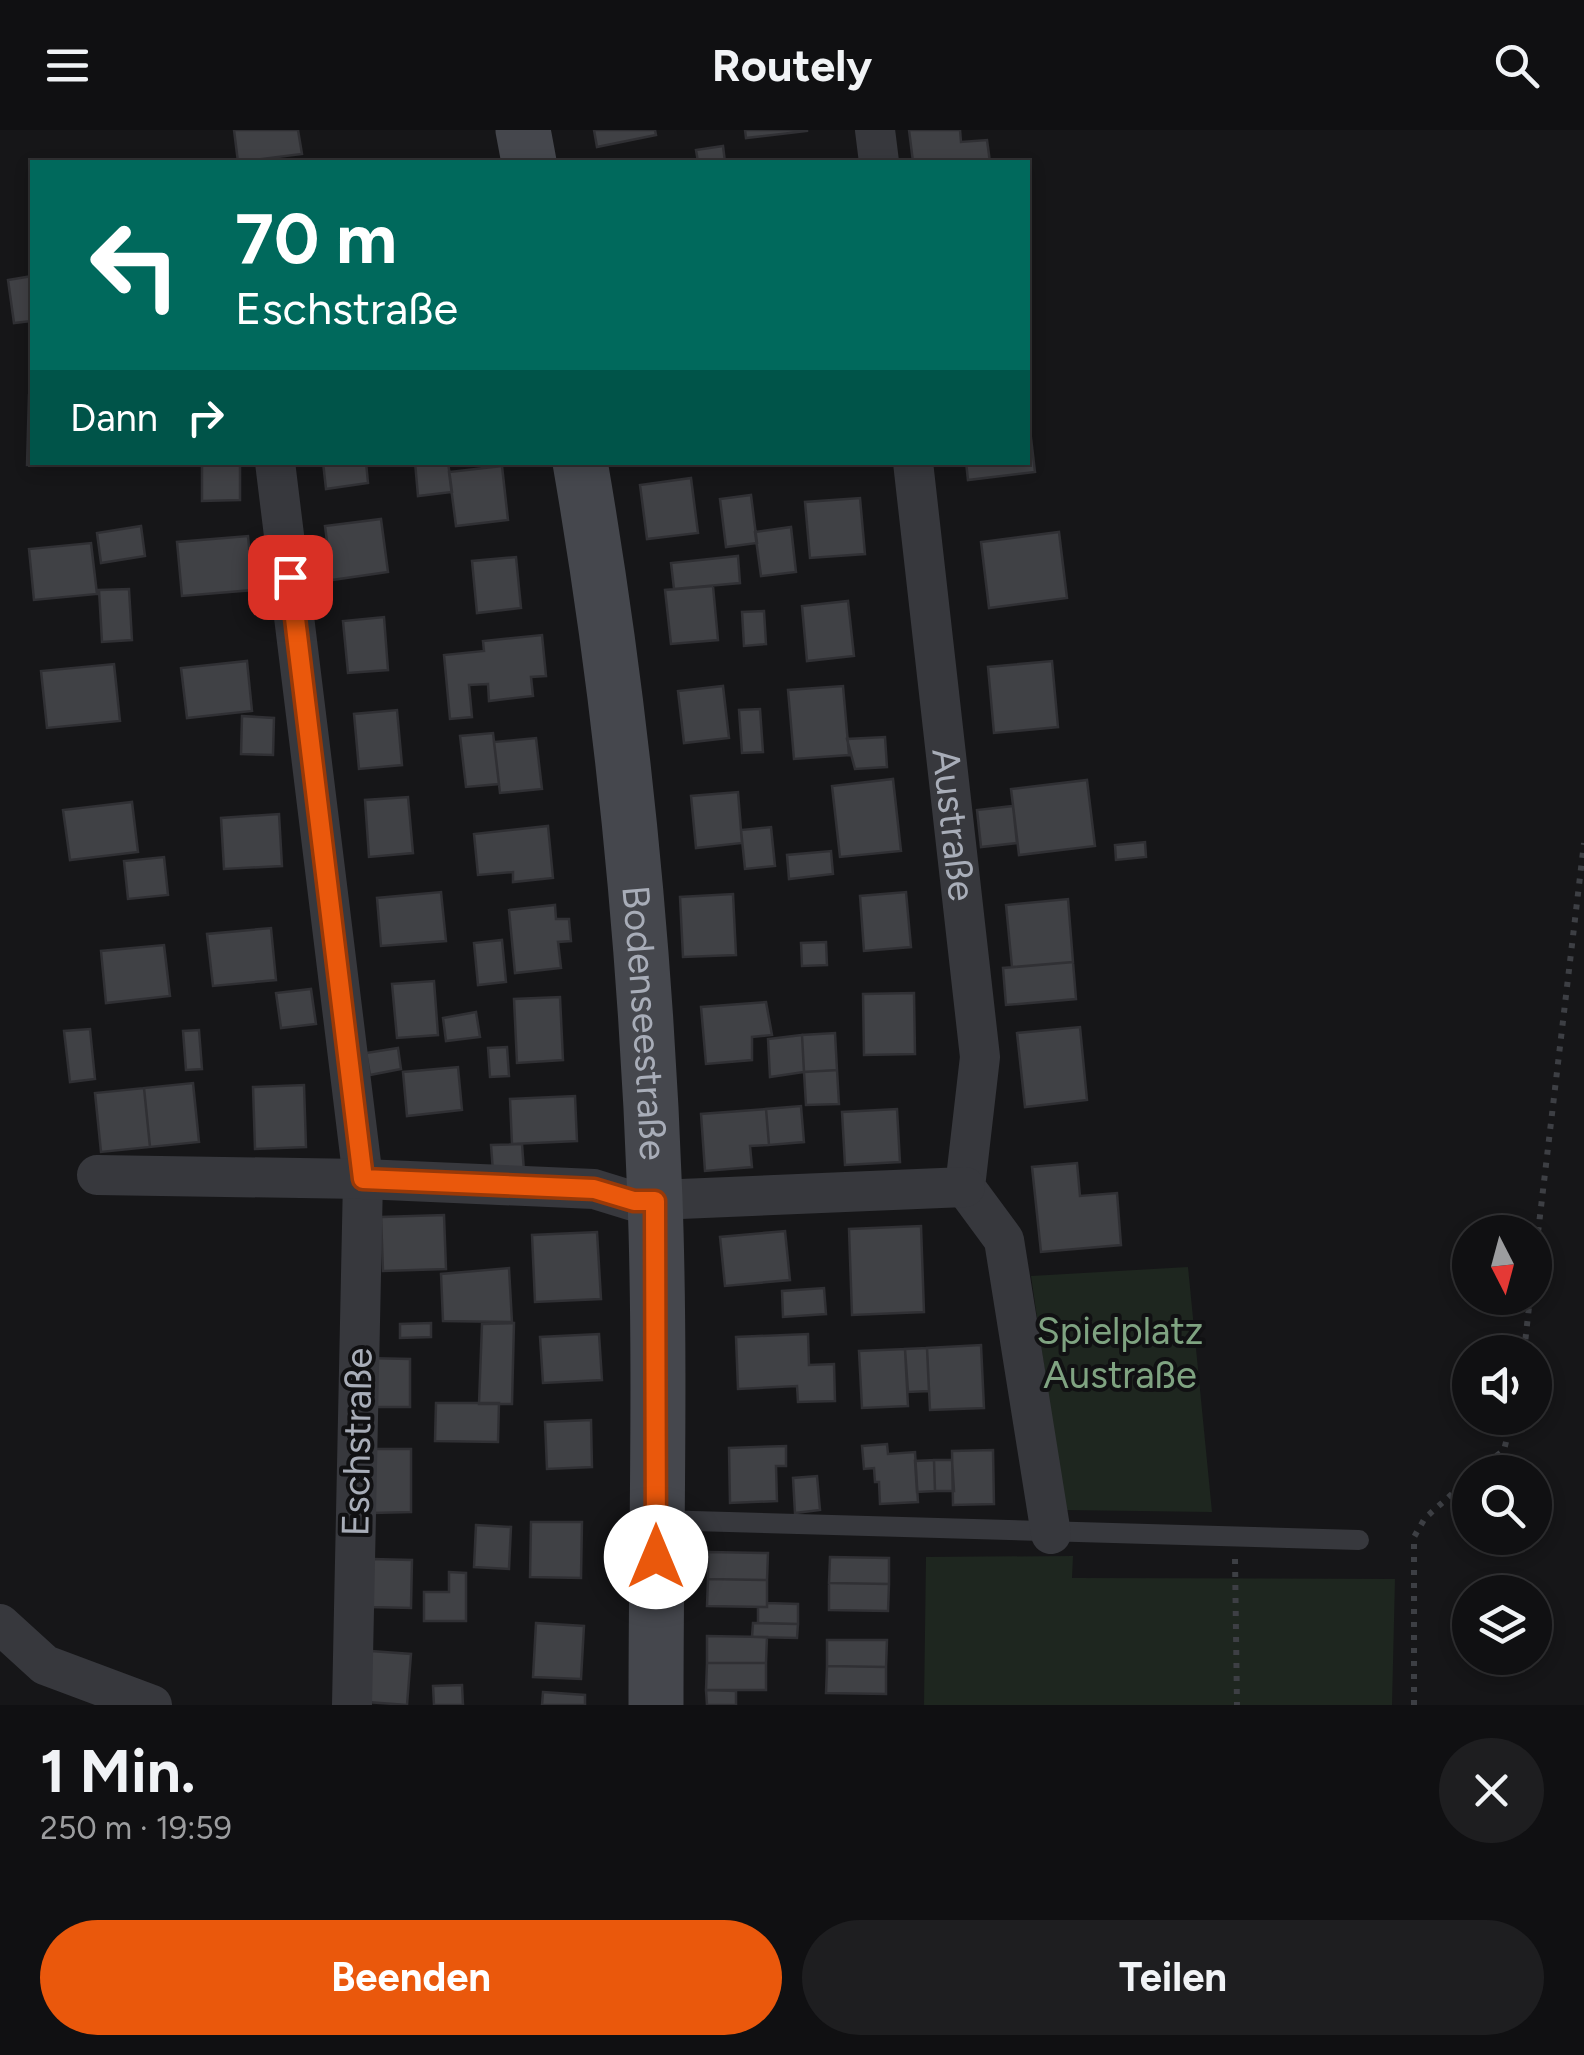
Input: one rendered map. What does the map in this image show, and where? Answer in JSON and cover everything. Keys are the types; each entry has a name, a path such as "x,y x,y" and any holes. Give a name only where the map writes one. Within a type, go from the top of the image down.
{"main road":[{"path":"523,130 528,160"},
{"name":"Bodenseestraße","path":"580,465 630,840 655,1201 656,1705"}],"street":[{"path":"875,130 878,160"},
{"name":"Eschstraße","path":"275,465 363,1179 352,1705"},
{"name":"Austraße","path":"912,465 980,1057 965,1187"},
{"path":"97,1175 363,1179 594,1189 634,1201 965,1187 1004,1240 1050,1534"},
{"path":"0,1624 45,1665 152,1705"}],"lane":[{"path":"656,1520 813,1521 1050,1534 1358,1540"}],"path":[{"path":"1540,1215 1584,843"},
{"path":"1414,1705 1414,1537 1424,1518 1452,1494"},
{"path":"1234,1538 1236,1705"}],"green space":[{"name":"Spielplatz Austraße","path":"1188,1267 1212,1512 1065,1510 1031,1276"},
{"path":"1073,1556 1072,1578 1395,1579 1392,1705 924,1705 926,1557"}],"building":[{"path":"234,130 298,130 302,154 238,160"},
{"path":"594,130 655,130 656,135 597,147"},
{"path":"745,130 807,130 807,131 746,138"},
{"path":"909,130 960,130 961,142 987,140 990,160 913,160"},
{"path":"723,146 725,160 698,160 696,150"},
{"path":"30,276 30,321 14,323 8,280"},
{"path":"29,395 30,395 30,465 27,465"},
{"path":"1030,430 1035,472 968,480 966,465 1030,465"},
{"path":"202,465 240,465 240,500 202,501"},
{"path":"323,465 366,465 368,483 326,489"},
{"path":"415,465 448,465 452,492 418,496"},
{"path":"502,466 508,520 456,526 449,472"},
{"path":"691,478 698,533 647,539 640,485"},
{"path":"751,495 757,543 726,547 720,499"},
{"path":"860,498 865,554 810,558 805,502"},
{"path":"381,519 388,572 332,580 325,526"},
{"path":"141,526 145,556 101,563 97,533"},
{"path":"791,527 796,572 761,576 755,532"},
{"path":"1059,532 1067,598 989,608 981,542"},
{"path":"248,536 253,590 182,596 177,542"},
{"path":"91,543 97,594 34,600 29,549"},
{"path":"738,556 740,583 674,589 671,563"},
{"path":"516,557 521,608 477,613 472,561"},
{"path":"713,586 718,640 671,644 665,590"},
{"path":"129,589 132,640 102,642 99,590"},
{"path":"848,601 854,656 807,661 802,606"},
{"path":"764,611 766,644 744,646 742,612"},
{"path":"384,617 388,670 348,673 343,621"},
{"path":"542,635 546,676 531,677 533,696 489,701 488,684 469,685 472,717 450,719 444,655 484,651 483,641"},
{"path":"247,661 252,711 187,718 181,668"},
{"path":"1052,661 1058,727 994,733 988,667"},
{"path":"114,664 120,721 47,728 41,671"},
{"path":"723,686 729,738 684,743 678,691"},
{"path":"843,686 849,755 794,759 788,690"},
{"path":"760,709 763,752 742,753 739,710"},
{"path":"397,710 402,765 359,769 354,714"},
{"path":"242,716 274,718 273,755 241,754"},
{"path":"493,733 499,784 466,787 460,736"},
{"path":"885,737 887,767 855,769 847,739"},
{"path":"536,738 542,789 500,793 494,742"},
{"path":"893,779 901,851 840,857 832,786"},
{"path":"1087,780 1095,846 1019,855 1011,789"},
{"path":"738,792 742,843 696,848 691,796"},
{"path":"408,797 413,853 369,857 365,800"},
{"path":"132,802 138,852 70,860 63,810"},
{"path":"1013,806 1017,843 981,847 977,810"},
{"path":"279,814 282,866 224,869 221,818"},
{"path":"548,826 553,878 513,882 513,872 478,875 474,834"},
{"path":"771,827 775,866 745,869 741,830"},
{"path":"1145,842 1146,857 1116,860 1115,845"},
{"path":"831,851 833,874 789,879 787,855"},
{"path":"164,857 168,895 128,899 124,861"},
{"path":"441,892 446,941 381,946 377,898"},
{"path":"906,892 911,947 864,951 860,896"},
{"path":"733,894 736,955 683,957 680,897"},
{"path":"1068,899 1073,962 1012,967 1006,905"},
{"path":"555,905 556,919 569,919 571,941 558,942 561,968 515,973 509,910"},
{"path":"271,928 276,980 213,986 207,934"},
{"path":"502,940 506,982 478,985 474,943"},
{"path":"826,942 827,965 802,966 801,943"},
{"path":"164,945 170,996 106,1003 101,951"},
{"path":"1073,962 1076,999 1006,1005 1003,968"},
{"path":"434,981 438,1035 397,1038 392,984"},
{"path":"311,989 316,1024 281,1028 276,993"},
{"path":"914,993 915,1054 864,1055 863,994"},
{"path":"560,997 563,1060 517,1063 514,999"},
{"path":"766,1002 772,1035 752,1037 752,1060 706,1064 701,1007"},
{"path":"476,1012 480,1037 446,1041 443,1018"},
{"path":"1080,1027 1087,1100 1025,1107 1017,1033"},
{"path":"90,1029 95,1079 70,1082 64,1031"},
{"path":"199,1030 202,1069 186,1070 183,1031"},
{"path":"835,1033 837,1070 804,1072 802,1035"},
{"path":"802,1035 804,1072 770,1077 768,1039"},
{"path":"507,1047 509,1076 490,1077 488,1048"},
{"path":"398,1048 401,1069 370,1075 366,1053"},
{"path":"458,1067 462,1110 407,1116 403,1072"},
{"path":"837,1070 839,1104 806,1105 804,1072"},
{"path":"193,1083 199,1142 150,1147 144,1088"},
{"path":"304,1085 306,1147 255,1149 253,1087"},
{"path":"144,1088 150,1147 101,1152 95,1093"},
{"path":"575,1096 577,1141 512,1144 510,1099"},
{"path":"801,1106 804,1142 769,1145 766,1109"},
{"path":"766,1109 769,1145 750,1146 752,1167 705,1171 701,1114"},
{"path":"897,1109 900,1162 845,1165 842,1112"},
{"path":"522,1144 524,1171 493,1172 491,1145"},
{"path":"1077,1163 1080,1196 1117,1193 1121,1245 1041,1252 1032,1167"},
{"path":"444,1215 446,1269 383,1271 381,1217"},
{"path":"921,1226 924,1312 852,1315 849,1229"},
{"path":"785,1231 790,1280 725,1286 720,1237"},
{"path":"597,1232 601,1299 535,1302 532,1235"},
{"path":"509,1268 512,1322 443,1321 441,1274"},
{"path":"824,1288 826,1314 783,1317 782,1291"},
{"path":"431,1323 431,1337 400,1338 400,1324"},
{"path":"514,1323 512,1404 479,1404 482,1324"},
{"path":"599,1334 602,1380 543,1383 540,1337"},
{"path":"808,1334 809,1365 834,1364 835,1401 798,1402 797,1386 738,1389 736,1337"},
{"path":"981,1345 984,1408 930,1410 927,1348"},
{"path":"927,1348 929,1391 908,1392 905,1349"},
{"path":"905,1349 908,1406 862,1408 859,1351"},
{"path":"366,1358 410,1359 410,1407 366,1407"},
{"path":"436,1403 499,1403 498,1442 435,1441"},
{"path":"591,1420 592,1467 547,1469 545,1422"},
{"path":"887,1444 888,1454 915,1452 918,1502 880,1504 879,1482 875,1482 874,1468 864,1469 862,1446"},
{"path":"786,1446 786,1466 776,1466 777,1501 730,1503 729,1448"},
{"path":"372,1449 411,1449 411,1512 372,1513"},
{"path":"993,1450 994,1504 953,1505 952,1451"},
{"path":"934,1460 935,1491 917,1492 915,1461"},
{"path":"934,1460 952,1460 954,1491 935,1491"},
{"path":"817,1476 820,1510 795,1513 793,1478"},
{"path":"531,1522 582,1522 581,1578 530,1577"},
{"path":"476,1525 511,1527 509,1569 474,1567"},
{"path":"708,1552 768,1553 767,1580 708,1579"},
{"path":"830,1557 889,1558 889,1584 829,1583"},
{"path":"372,1559 412,1560 411,1608 371,1607"},
{"path":"449,1572 466,1573 466,1621 424,1621 424,1592 449,1592"},
{"path":"708,1579 767,1580 767,1607 707,1606"},
{"path":"829,1583 889,1584 888,1611 829,1610"},
{"path":"767,1603 798,1604 798,1624 758,1623 758,1607 767,1607"},
{"path":"536,1623 584,1626 581,1679 533,1677"},
{"path":"753,1623 798,1624 797,1638 752,1637"},
{"path":"707,1636 767,1637 766,1663 707,1663"},
{"path":"827,1640 887,1640 886,1667 827,1666"},
{"path":"371,1651 411,1654 407,1705 367,1702"},
{"path":"707,1663 766,1663 766,1690 706,1690"},
{"path":"827,1666 886,1667 886,1694 826,1693"},
{"path":"462,1685 463,1705 434,1705 433,1686"},
{"path":"706,1690 736,1691 736,1705 707,1705"},
{"path":"543,1692 585,1695 585,1705 542,1705"}],"route":[{"path":"290,577 363,1179 594,1189 634,1201 655,1201 656,1557"}]}
